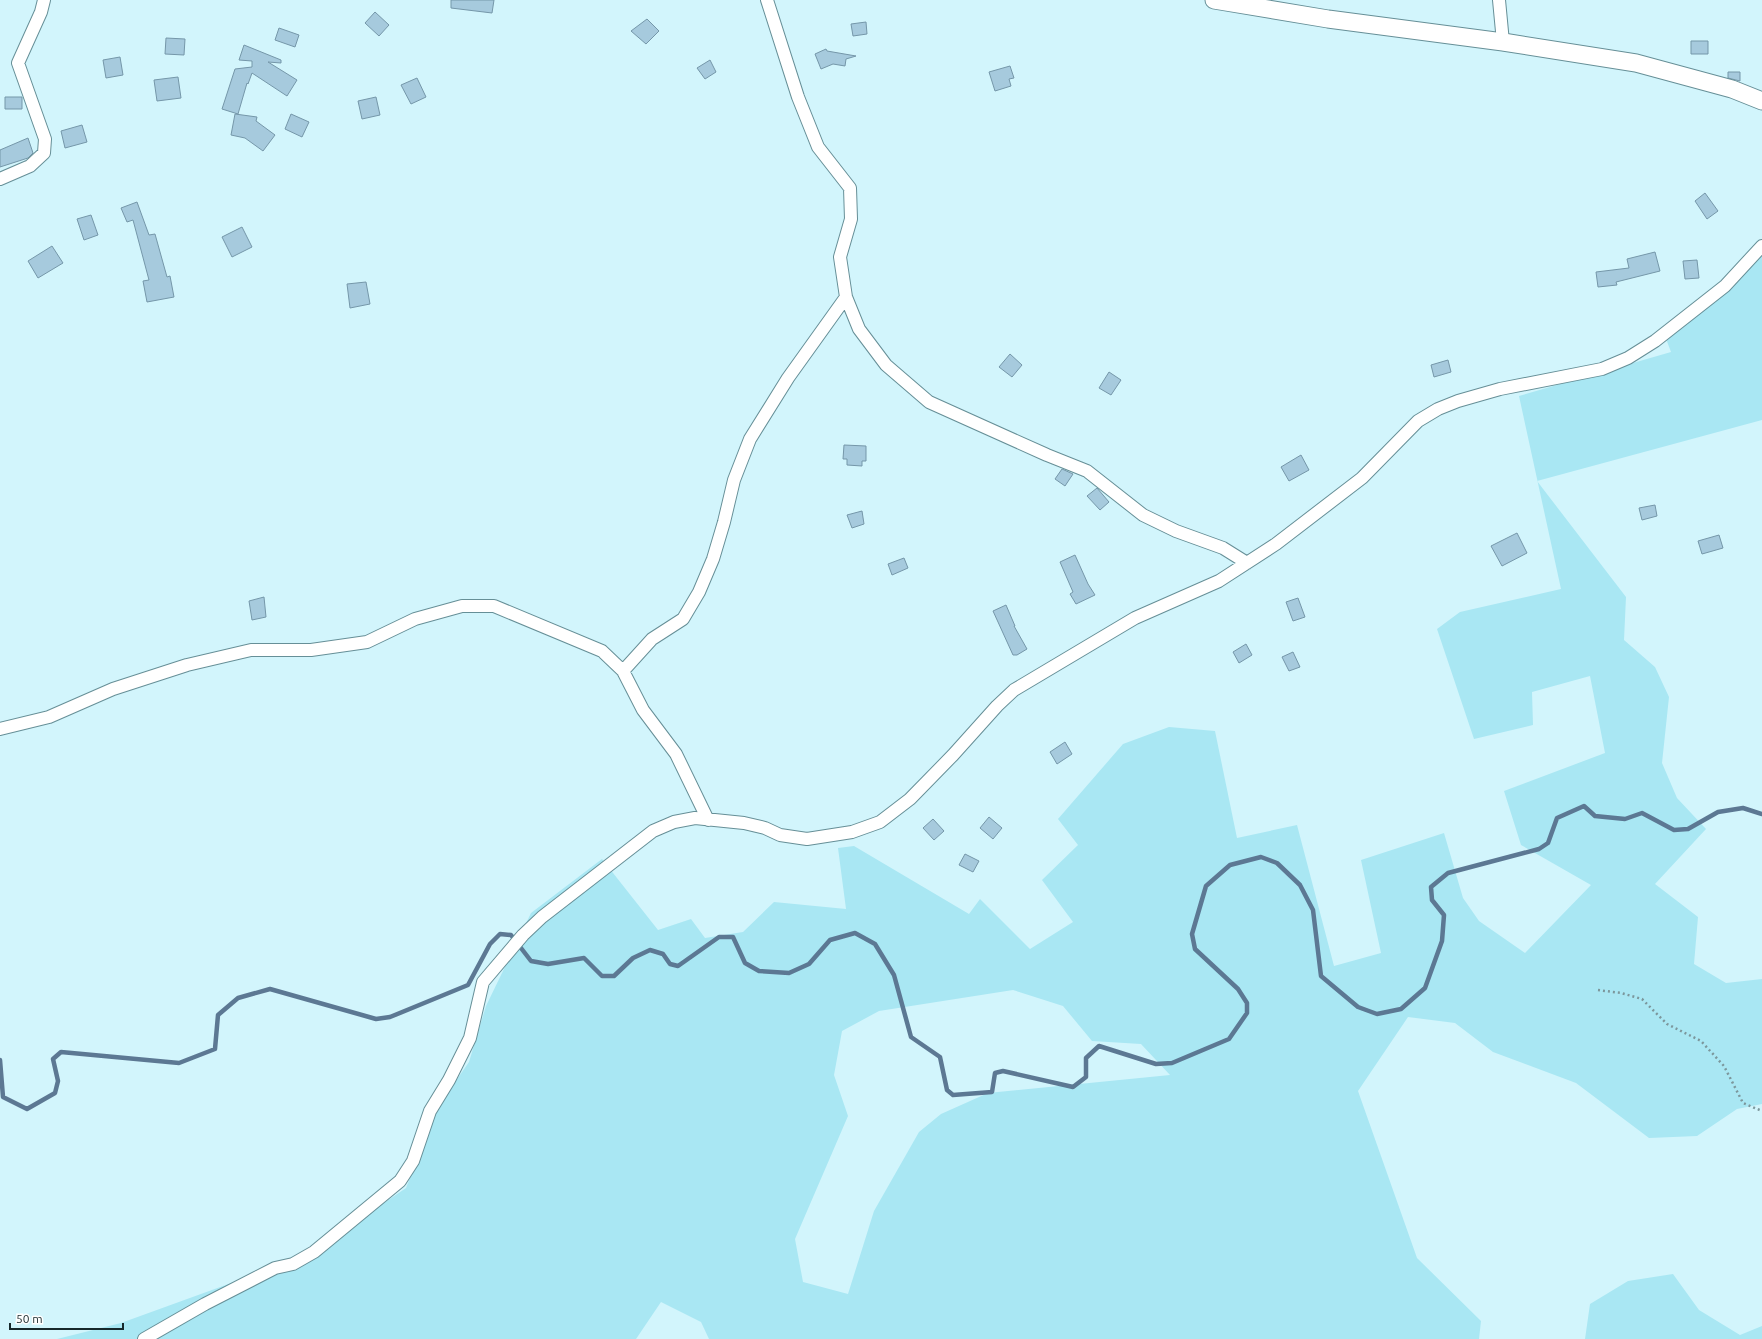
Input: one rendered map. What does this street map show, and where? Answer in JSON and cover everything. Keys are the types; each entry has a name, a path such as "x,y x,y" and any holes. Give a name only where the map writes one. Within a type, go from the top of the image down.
{"street":[{"path":"0,180 30,166 44,153 45,139 18,63 42,12 44,0"},
{"path":"767,0 798,97 818,147 850,188 851,219 840,257 846,297 859,329 886,365 929,402 1047,455 1087,471 1143,515 1176,531 1223,548 1247,563"},
{"path":"1214,0 1328,20 1502,42 1636,63 1732,89 1762,101"},
{"path":"1499,0 1502,42"},
{"path":"144,1339 205,1304 275,1268 293,1264 314,1252 400,1181 413,1161 430,1111 449,1080 470,1038 483,982 523,935 542,917 653,831 674,822 695,818 744,823 765,828 780,835 807,839 852,832 880,822 910,799 953,755 997,706 1014,690 1135,618 1219,580 1276,544 1362,478 1418,421 1458,400 1500,388 1602,368 1628,358 1661,336 1725,286 1762,246"},
{"path":"623,670 652,639 683,619 699,592 713,559 734,480 750,439 788,378 846,297"},
{"path":"0,729 49,717 113,689 187,665 251,650 311,650 367,642 416,619 462,606 494,606 602,651 623,670 643,710 676,754 708,820"}],"path":[{"path":"1598,990 1621,993 1642,999 1667,1024 1701,1041 1724,1066 1742,1103 1762,1111"}],"shaded area":[{"path":"1762,242 1762,420 1537,481 1519,396 1671,352 1662,328 1718,288"},
{"path":"1538,482 1626,597 1624,640 1655,667 1669,697 1662,763 1677,798 1706,829 1655,884 1698,917 1694,964 1726,983 1762,979 1762,1104 1737,1109 1697,1136 1649,1138 1576,1083 1493,1052 1455,1023 1408,1017 1358,1091 1417,1258 1481,1321 1479,1339 709,1339 701,1322 661,1302 636,1339 57,1339 121,1323 289,1262 356,1222 406,1188 439,1105 469,1062 486,1006 531,913 602,859 658,930 691,919 705,938 743,932 774,902 846,909 838,848 854,846 969,914 980,899 1030,949 1073,922 1042,880 1078,845 1058,819 1123,744 1169,727 1215,731 1237,838 1297,825 1334,966 1381,953 1361,860 1444,833 1463,898 1479,921 1525,953 1591,885 1521,845 1504,791 1605,753 1590,676 1532,692 1533,725 1474,739 1437,629 1460,612 1561,589","holes":["1013,990 1063,1006 1092,1041 1141,1044 1170,1075 988,1093 941,1114 919,1132 874,1211 848,1294 803,1282 795,1239 848,1116 834,1075 842,1031 879,1011"]},
{"path":"1673,1274 1699,1310 1740,1335 1762,1326 1762,1339 1585,1339 1590,1304 1628,1281"}],"building":[{"path":"451,0 494,0 492,13 451,8"},
{"path":"375,12 389,25 379,36 365,23"},
{"path":"647,19 659,31 646,44 631,31"},
{"path":"866,22 867,34 853,36 851,24"},
{"path":"279,28 299,35 295,47 275,40"},
{"path":"166,38 185,39 184,55 165,54"},
{"path":"1691,41 1708,41 1708,54 1691,54"},
{"path":"244,45 281,60 281,63 268,62 297,80 287,96 252,73 248,84 247,83 238,114 222,109 235,69 252,67 252,61 239,60"},
{"path":"826,49 827,51 856,56 846,59 845,66 833,64 821,69 815,54"},
{"path":"120,57 123,75 106,78 103,60"},
{"path":"710,60 716,72 705,79 697,68"},
{"path":"1010,66 1014,78 1009,79 1011,86 995,91 989,72"},
{"path":"1728,72 1740,72 1740,81 1728,78"},
{"path":"178,77 181,98 157,101 154,80"},
{"path":"417,78 426,97 411,104 401,85"},
{"path":"5,97 22,97 22,109 5,109"},
{"path":"376,97 380,115 362,119 358,101"},
{"path":"235,114 257,117 256,121 275,135 263,151 245,138 231,135"},
{"path":"291,114 309,122 302,137 285,129"},
{"path":"82,125 87,142 65,148 61,131"},
{"path":"28,138 33,153 28,158 0,167 0,150"},
{"path":"1705,193 1718,211 1707,219 1695,201"},
{"path":"137,202 149,235 155,234 167,277 170,276 174,297 147,302 143,281 149,280 133,220 127,222 121,208"},
{"path":"91,215 98,235 84,240 77,219"},
{"path":"242,227 252,247 232,257 222,237"},
{"path":"52,246 63,263 38,278 28,261"},
{"path":"1655,252 1660,271 1616,282 1617,285 1598,287 1596,272 1629,268 1627,259"},
{"path":"1697,260 1699,278 1685,279 1683,261"},
{"path":"366,282 370,304 350,308 347,284"},
{"path":"1010,354 1022,365 1012,377 999,367"},
{"path":"1448,360 1451,372 1434,377 1431,365"},
{"path":"1109,372 1121,380 1111,395 1099,388"},
{"path":"844,445 866,446 866,461 862,461 862,466 847,465 847,459 843,459"},
{"path":"1301,455 1309,470 1289,481 1281,467"},
{"path":"1062,469 1073,474 1065,486 1055,479"},
{"path":"1097,488 1109,502 1100,510 1087,496"},
{"path":"1655,505 1657,516 1642,520 1639,508"},
{"path":"862,511 864,524 852,528 847,515"},
{"path":"1517,533 1527,553 1502,566 1491,546"},
{"path":"1719,535 1723,548 1702,554 1698,541"},
{"path":"1075,555 1088,584 1095,595 1076,604 1070,594 1073,592 1060,562"},
{"path":"904,558 908,568 892,575 888,564"},
{"path":"264,597 266,617 252,620 249,601"},
{"path":"1298,598 1305,617 1293,621 1286,602"},
{"path":"1006,605 1014,626 1027,649 1017,655 1013,655 993,611"},
{"path":"1246,644 1252,655 1239,663 1233,652"},
{"path":"1293,652 1300,667 1289,671 1282,657"},
{"path":"1065,742 1072,754 1057,764 1050,752"},
{"path":"989,817 1002,828 993,839 980,828"},
{"path":"933,819 944,831 934,840 923,828"},
{"path":"965,854 979,861 973,872 959,865"}],"waterway":[{"path":"0,1060 3,1097 27,1109 55,1093 58,1081 53,1059 61,1052 179,1063 215,1049 218,1015 238,998 270,989 376,1019 390,1017 468,985 490,944 500,934 511,935 531,961 548,964 584,958 602,976 614,976 633,958 650,950 663,954 670,964 678,966 719,937 733,937 745,963 759,971 789,973 809,964 830,940 855,933 875,944 894,975 911,1037 940,1057 947,1090 953,1095 992,1092 995,1073 1003,1071 1073,1087 1086,1077 1086,1058 1099,1046 1156,1064 1172,1063 1229,1039 1247,1013 1247,1003 1238,989 1195,949 1192,934 1206,886 1230,865 1261,857 1277,863 1300,885 1313,910 1321,976 1358,1007 1377,1014 1401,1009 1425,988 1442,941 1444,915 1432,900 1431,887 1448,873 1539,849 1548,843 1557,818 1584,806 1595,816 1625,819 1642,813 1674,830 1688,829 1718,812 1743,808 1762,814"}]}
